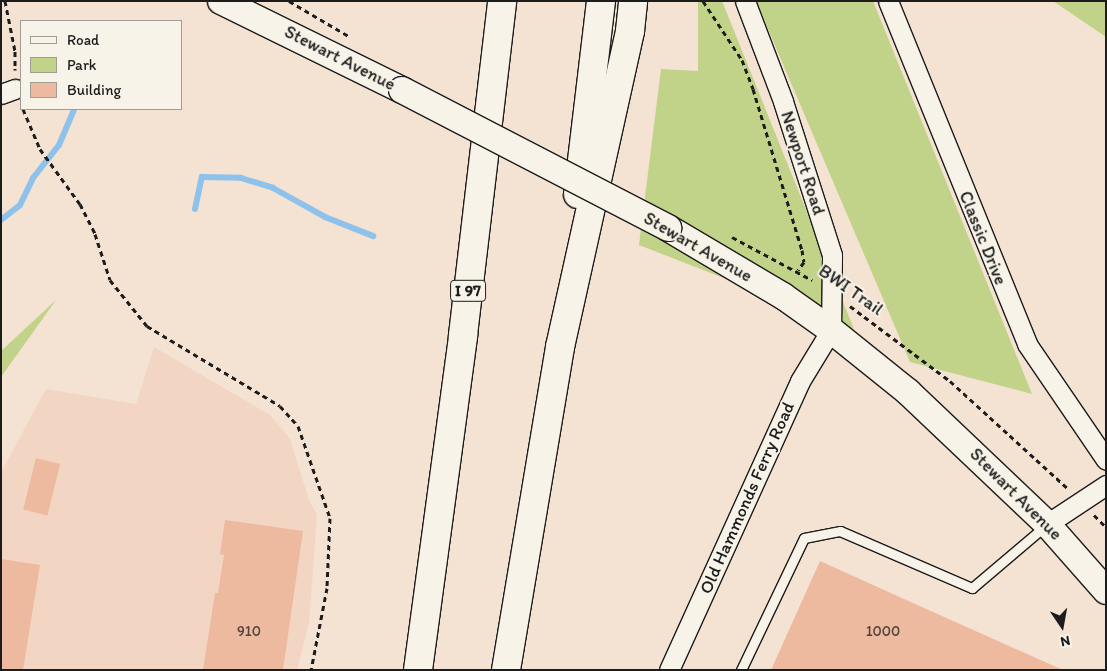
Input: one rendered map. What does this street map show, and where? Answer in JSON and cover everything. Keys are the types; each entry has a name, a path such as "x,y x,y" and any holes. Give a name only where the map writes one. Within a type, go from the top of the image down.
{"highway":[{"name":"I 97","path":"418,670 463,335 502,1"},
{"path":"506,670 560,346 601,1"},
{"path":"560,346 630,31 633,1"},
{"path":"408,670 430,580"},
{"path":"512,670 518,598"}],"street":[{"name":"Stewart Avenue","path":"221,1 402,90 668,228 783,296 831,330 934,414 1047,524 1106,591"},
{"name":"Newport Road","path":"745,1 783,101 832,255 831,330"},
{"name":"Classic Drive","path":"888,1 1027,344 1106,460"},
{"name":"Old Hammonds Ferry Road","path":"669,670 800,381 831,330"},
{"path":"1047,524 1106,484"}],"lane":[{"path":"741,670 804,538 840,531 972,588 1047,524"}],"path":[{"path":"5,1 15,51 8,92"},
{"name":"BWI Trail","path":"704,1 742,60 753,89 802,250 804,262 798,270 950,381 1081,501 1106,527"},
{"path":"23,110 40,149 84,211 110,280 146,326 280,406 298,426 330,518 326,588 311,670"}],"shaded area":[{"path":"154,347 270,415 290,439 309,500 317,515 309,623 297,670 1,670 1,472 46,389 136,404"}],"green space":[{"path":"698,1 722,1 854,329 639,245 661,69 698,71"},
{"path":"756,1 873,1 1032,394 910,362"},
{"path":"1053,1 1106,1 1106,37"},
{"path":"56,300 1,377 1,351"}],"building":[{"path":"36,458 60,464 47,515 23,509"},
{"path":"225,520 303,531 283,670 203,670 215,593 218,593 224,555 220,554"},
{"path":"1,559 40,565 23,670 1,670"},
{"path":"820,561 904,599 1063,670 771,670"}],"waterway":[{"path":"1,220 20,205 33,178 59,145 74,110"},
{"path":"195,209 202,177 241,178 273,188 325,217 373,236"}]}
